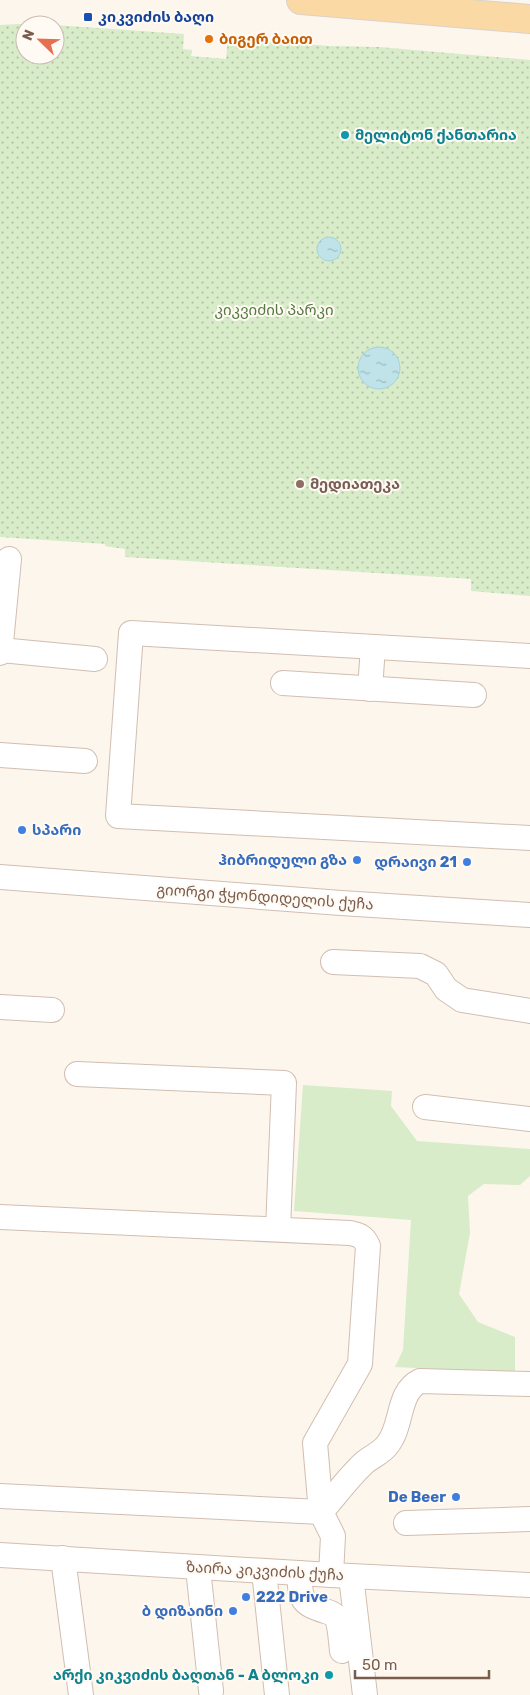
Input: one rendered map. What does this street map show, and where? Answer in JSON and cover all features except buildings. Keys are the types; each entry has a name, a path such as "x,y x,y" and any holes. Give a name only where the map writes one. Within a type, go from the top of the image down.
{"main road":[{"path":"301,0 530,19"}],"street":[{"path":"10,559 0,651 95,659"},
{"path":"530,656 131,633 118,816 530,838"},
{"path":"370,689 373,647"},
{"path":"283,683 474,695"},
{"path":"0,755 85,761"},
{"name":"გიორგი ჭყონდიდელის ქუჩა","path":"0,877 341,903 530,915"},
{"path":"333,962 420,966 436,974 446,988 462,1000 530,1010"},
{"path":"0,1007 52,1010"},
{"path":"77,1074 284,1082 278,1229"},
{"path":"425,1107 530,1119"},
{"path":"0,1217 350,1233 365,1239 368,1246 360,1364 315,1444 320,1512 333,1536 365,1695"},
{"path":"320,1512 365,1463 389,1444 408,1392 414,1384 420,1381 530,1384"},
{"path":"0,1496 320,1512"},
{"path":"406,1523 530,1519"},
{"name":"ზაირა კიკვიძის ქუჩა","path":"0,1555 198,1568 530,1585"},
{"path":"63,1558 81,1695"},
{"path":"198,1568 211,1691"},
{"path":"264,1571 276,1695"},
{"path":"299,1573 303,1600 311,1606 333,1614 337,1619 342,1651"}],"green space":[{"name":"კიკვიძის პარკი","path":"15,24 15,65 65,65 65,26 184,34 183,49 192,50 191,56 226,59 228,38 329,46 379,47 530,60 530,596 471,591 471,579 125,557 125,549 105,546 105,544 0,537 0,25"},
{"path":"303,1085 392,1091 391,1106 417,1141 530,1149 530,1176 520,1185 484,1184 468,1196 470,1233 459,1294 478,1322 515,1337 515,1373 395,1367 403,1350 411,1220 294,1211"}],"water":[{"path":"329,237 337,241 341,249 337,257 329,261 321,257 317,249 321,241"},
{"path":"383,347 391,350 397,356 400,368 397,380 391,386 375,389 367,386 361,380 358,364 361,356 367,350"}],"place":[{"name":"კიკვიძის ბაღი","path":"88,17"},
{"name":"ბიგერ ბაით","path":"209,39"},
{"name":"მელიტონ ქანთარია","path":"345,135"},
{"name":"მედიათეკა","path":"300,484"},
{"name":"სპარი","path":"22,830"},
{"name":"ჰიბრიდული გზა","path":"357,860"},
{"name":"დრაივი 21","path":"467,862"},
{"name":"De Beer","path":"456,1497"},
{"name":"222 Drive","path":"246,1597"},
{"name":"ბ დიზაინი","path":"233,1611"},
{"name":"არქი კიკვიძის ბაღთან - A ბლოკი","path":"329,1675"}]}
